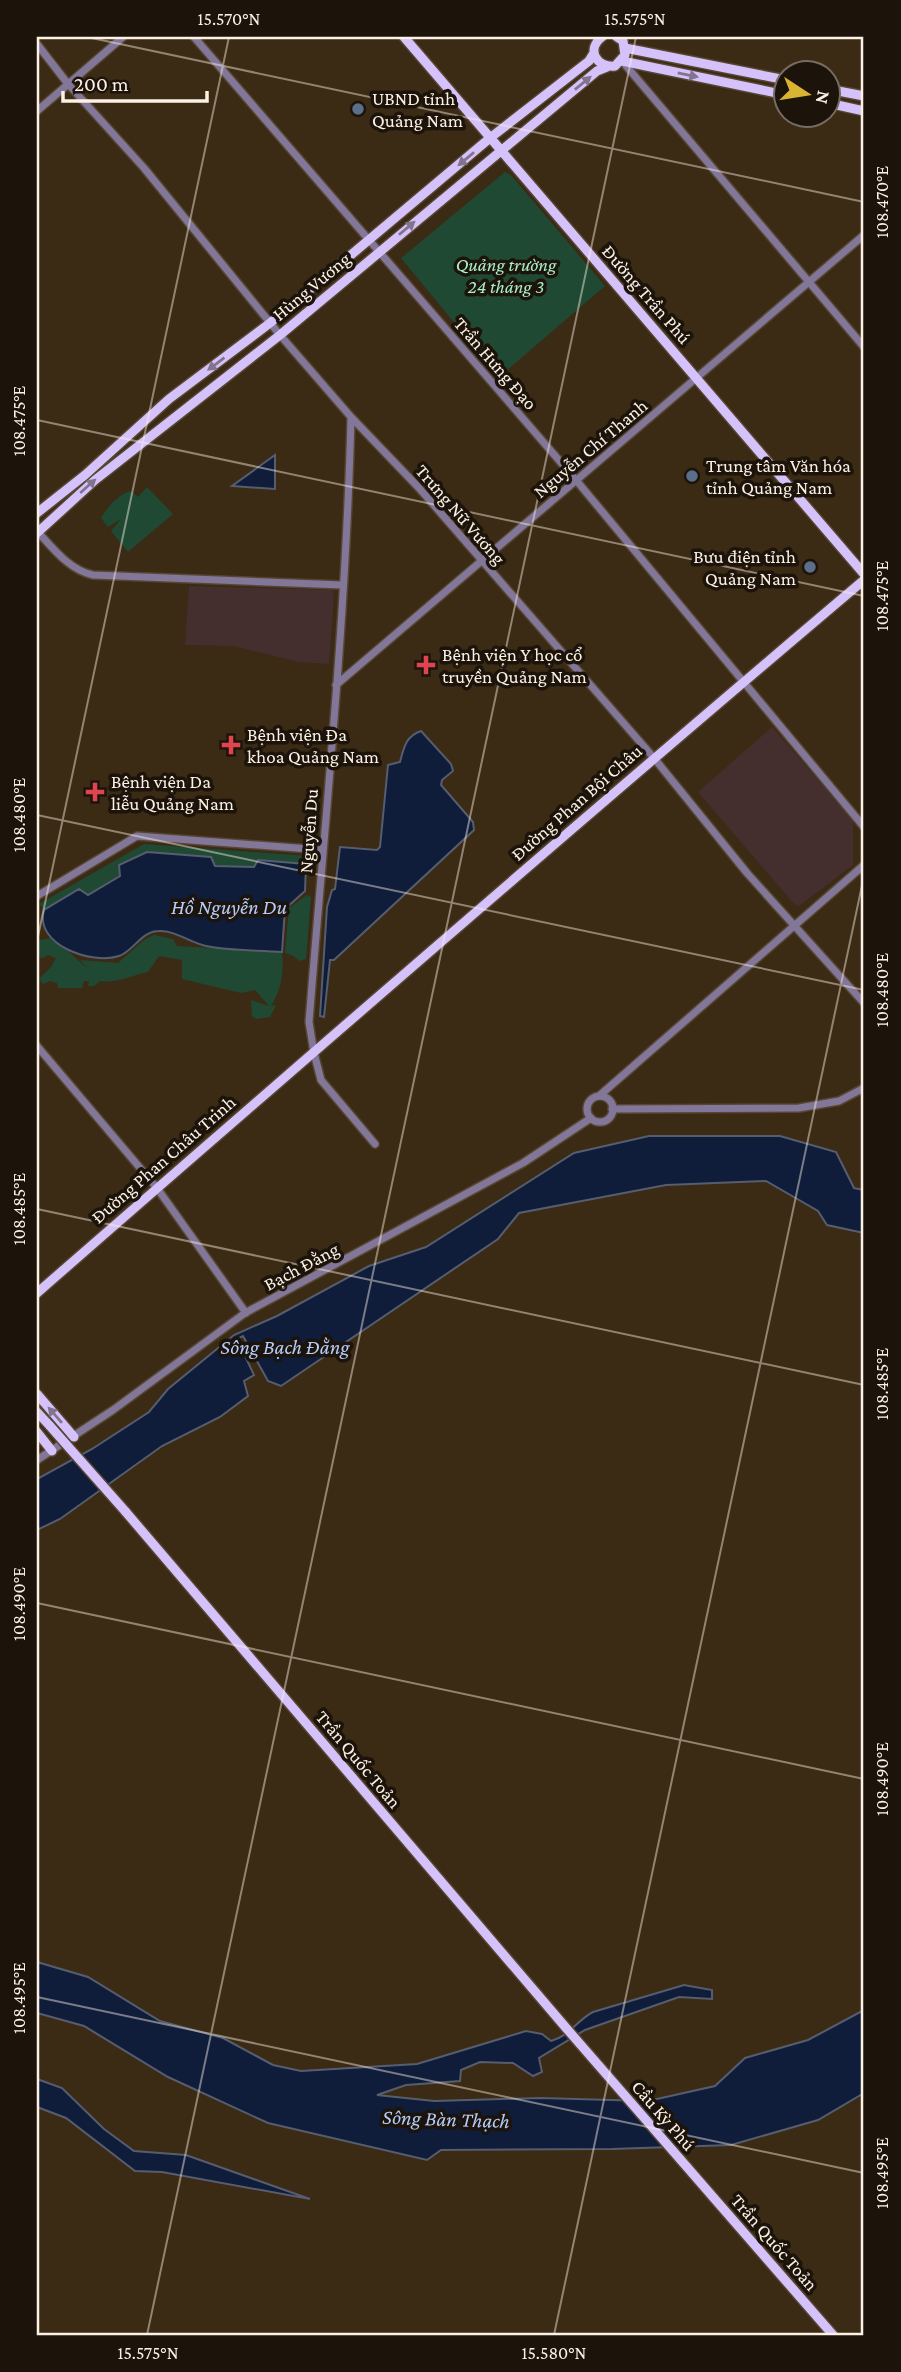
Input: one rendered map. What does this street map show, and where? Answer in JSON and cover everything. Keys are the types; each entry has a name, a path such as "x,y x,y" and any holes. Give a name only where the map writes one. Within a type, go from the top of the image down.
{"main road":[{"name":"Đường Trần Phú","path":"404,37 864,574"},
{"name":"Hùng Vương","path":"37,513 85,475 169,399 270,323 491,138 589,61 596,41 602,37"},
{"path":"617,37 623,41 625,48 622,61 772,91"},
{"path":"625,48 772,77"},
{"path":"594,53 596,60 607,67"},
{"name":"Hùng Vương","path":"37,532 95,480 280,335 597,71 622,61"},
{"path":"842,92 864,96"},
{"path":"842,106 864,111"},
{"name":"Đường Phan Bội Châu","path":"314,1053 864,580"},
{"name":"Đường Phan Châu Trinh","path":"37,1293 242,1112 314,1053"},
{"path":"37,1394 74,1437"},
{"name":"Trần Quốc Toản","path":"37,1412 125,1511 575,2039"},
{"path":"37,1432 52,1451"},
{"name":"Cầu Kỳ Phú","path":"575,2039 690,2172"},
{"name":"Trần Quốc Toản","path":"690,2172 833,2335"}],"street":[{"path":"37,111 123,37"},
{"name":"Trần Hưng Đạo","path":"194,37 576,480 864,827"},
{"name":"Trưng Nữ Vương","path":"37,44 68,84 144,168 280,335 351,417 419,488 654,758 747,873 864,1003"},
{"path":"622,61 864,347"},
{"name":"Nguyễn Chí Thanh","path":"337,685 864,235"},
{"name":"Nguyễn Du","path":"351,417 337,685 309,1022 321,1080 375,1144"},
{"path":"37,532 69,564 80,572 93,575 342,585"},
{"path":"37,896 137,836 323,850"},
{"path":"599,1096 607,1098 612,1109 610,1116 603,1121 591,1118 587,1111 589,1103 864,865"},
{"path":"37,1046 158,1188 246,1312"},
{"path":"612,1109 799,1108 839,1101 864,1088"},
{"name":"Bạch Đằng","path":"37,1460 74,1437 246,1312 523,1163 591,1118"}],"shaded area":[{"path":"189,586 332,590 334,595 329,664 299,662 234,646 185,645"},
{"path":"772,727 853,820 853,865 799,906 795,905 698,792"}],"green space":[{"name":"Quảng trường 24 tháng 3","path":"505,172 511,175 605,286 499,377 401,258"},
{"path":"147,487 173,514 128,552 111,531 121,519 108,527 101,518 110,505 122,495 131,491 138,497"},
{"path":"144,844 308,856 306,864 259,860 255,867 214,866 120,875 88,895 79,889 44,910 39,904"},
{"path":"307,895 311,897 306,959 299,961 285,953 289,908"},
{"path":"154,935 173,939 177,946 282,952 281,980 271,1006 276,1005 270,1017 256,1019 252,1016 251,1000 269,1006 255,990 241,993 182,979 182,960 159,956 148,972 118,980 100,981 94,986 88,986 89,981 84,981 82,988 58,988 57,983 50,981 43,984 39,979 56,958 48,955 38,957 39,940 53,938 89,970 80,960 118,963 144,940"}],"water":[{"path":"275,455 275,489 232,486"},
{"name":"Hồ Nguyễn Du","path":"421,731 451,764 453,771 442,780 441,785 473,822 474,830 334,960 330,960 324,1017 320,1016 327,907 332,890 335,889 340,847 377,850 380,847 388,765 400,762 409,739"},
{"name":"Hồ Nguyễn Du","path":"147,852 211,857 215,866 254,867 258,860 306,864 305,891 285,909 282,952 215,948 171,932 159,931 147,934 119,956 108,958 81,955 56,942 43,922 44,910 79,889 88,895 120,876 119,865"},
{"name":"Sông Bạch Đằng","path":"649,1136 780,1136 836,1152 854,1188 864,1190 864,1233 827,1225 818,1211 766,1181 666,1185 519,1213 498,1239 281,1386 268,1381 243,1336 237,1339 254,1375 244,1381 248,1396 220,1417 162,1446 60,1519 37,1530 37,1479 92,1449 149,1412 168,1389 234,1335 277,1316 369,1266 426,1247 574,1153"},
{"name":"Sông Bàn Thạch","path":"37,1962 88,1977 160,2021 223,2038 273,2065 301,2071 417,2064 526,2031 542,2034 551,2041 558,2039 593,2012 684,1985 712,1990 712,1999 679,1997 585,2030 539,2058 542,2072 533,2076 513,2063 480,2062 461,2070 460,2081 406,2085 377,2095 434,2101 540,2098 648,2101 715,2086 745,2058 808,2040 864,2010 864,2093 818,2120 731,2145 441,2150 427,2160 268,2123 168,2077 84,2026 37,2013"},
{"path":"37,2079 62,2088 104,2129 134,2151 186,2155 310,2199 162,2172 135,2171 66,2118 37,2107"}],"place":[{"name":"UBND tỉnh Quảng Nam","path":"358,109"},
{"name":"Trung tâm Văn hóa tỉnh Quảng Nam","path":"692,476"},
{"name":"Bưu điện tỉnh Quảng Nam","path":"810,567"},
{"name":"Bệnh viện Y học cổ truyền Quảng Nam","path":"426,665"},
{"name":"Bệnh viện Đa khoa Quảng Nam","path":"231,745"},
{"name":"Bệnh viện Da liễu Quảng Nam","path":"95,792"}]}
